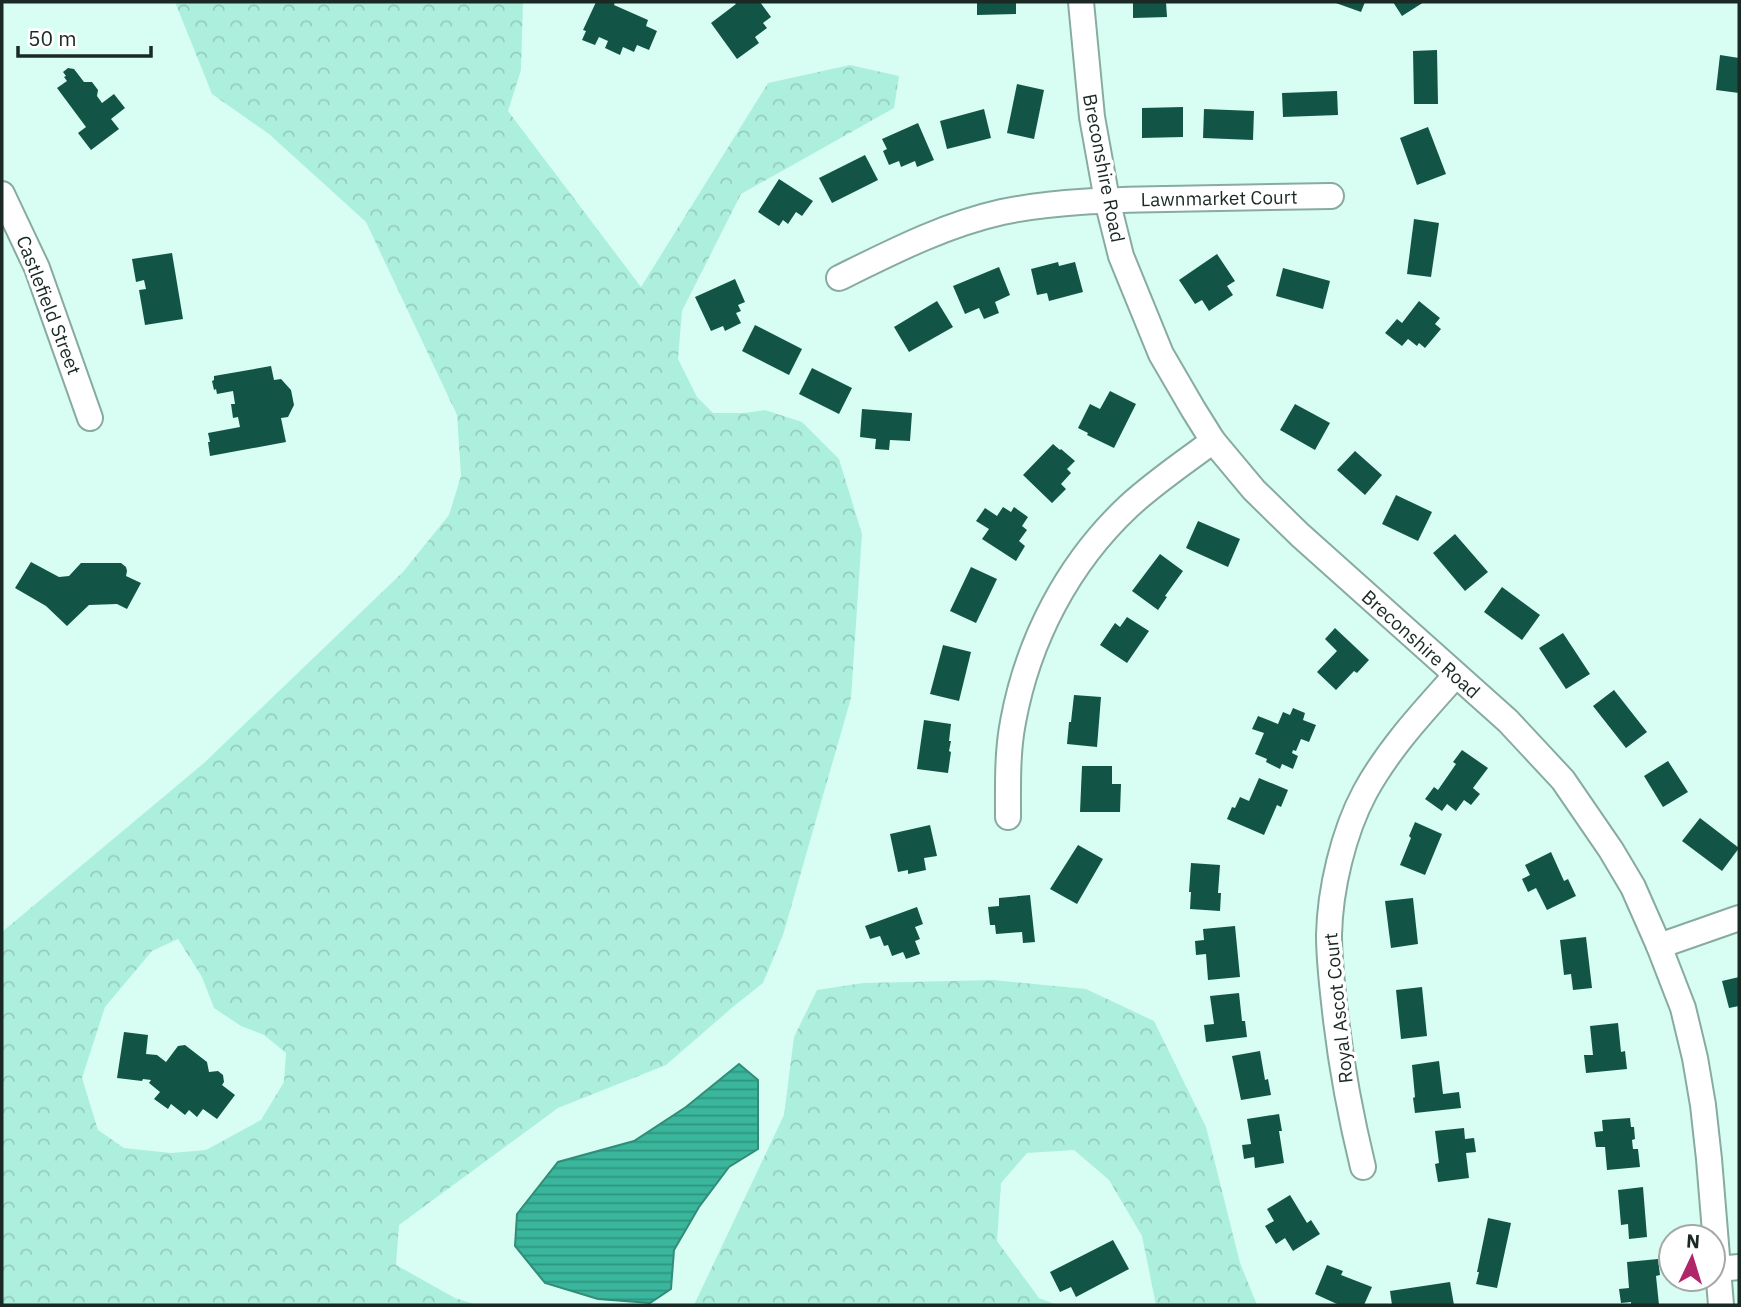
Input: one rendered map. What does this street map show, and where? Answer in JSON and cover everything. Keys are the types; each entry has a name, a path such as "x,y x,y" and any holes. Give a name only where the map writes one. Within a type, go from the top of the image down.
{"street":[{"name":"Breconshire Road","path":"1081,2 1091,117 1121,256 1161,354 1193,409 1213,441 1254,490 1508,721 1563,780 1633,887 1683,1008 1695,1058 1709,1159 1729,1268 1721,1305"},
{"name":"Castlefield Street","path":"2,194 37,268 90,418"},
{"name":"Lawnmarket Court","path":"839,278 946,228 1001,212 1107,200 1331,196"},
{"path":"1008,817 1012,724 1022,679 1052,606 1097,540 1128,507 1163,477 1213,441"},
{"name":"Royal Ascot Court","path":"1363,1167 1340,1055 1329,934 1332,900 1349,830 1364,794 1407,730 1456,675"},
{"path":"1659,946 1739,918"}],"green space":[{"path":"175,2 523,2 521,70 508,111 641,287 768,83 850,65 899,76 894,108 741,194 682,311 678,359 697,397 713,413 765,410 802,422 839,459 862,534 851,698 783,935 763,983 666,1065 558,1108 399,1225 396,1265 455,1298 477,1305 2,1305 2,932 204,763 403,572 449,515 461,476 457,415 366,222 269,134 212,94","holes":["178,939 202,977 214,1008 241,1026 264,1035 286,1053 284,1082 261,1120 206,1150 171,1153 124,1148 98,1130 82,1078 105,1007 152,951"]},
{"path":"993,980 1086,989 1154,1021 1206,1127 1240,1263 1257,1305 1156,1305 1142,1236 1109,1180 1074,1150 1027,1153 1001,1183 997,1241 1039,1298 1057,1305 694,1305 784,1115 794,1037 817,990 863,983"}],"shaded area":[{"path":"739,1064 758,1080 758,1149 729,1167 699,1207 674,1250 671,1289 650,1303 598,1299 545,1283 515,1246 517,1214 558,1162 634,1141 686,1107"}],"building":[{"path":"596,2 615,2 614,5 648,20 646,26 657,31 649,50 637,45 634,52 623,47 620,55 605,48 608,41 599,37 595,45 582,40 586,31 583,30"},
{"path":"734,2 760,2 771,17 763,23 767,28 755,37 759,43 737,59 711,23 736,4"},
{"path":"977,2 1016,2 1016,14 977,15"},
{"path":"1133,2 1166,2 1167,17 1133,18"},
{"path":"1333,2 1365,2 1361,12"},
{"path":"1393,2 1424,2 1402,16"},
{"path":"1437,50 1438,104 1414,104 1413,51"},
{"path":"1720,55 1739,58 1739,93 1716,90"},
{"path":"68,68 74,69 84,82 92,82 102,103 114,94 125,108 111,119 119,129 91,150 78,133 86,127 57,88 67,81 63,72"},
{"path":"1017,84 1044,90 1034,139 1007,133"},
{"path":"1337,91 1338,115 1283,117 1282,93"},
{"path":"1183,107 1183,137 1142,138 1142,108"},
{"path":"984,109 991,138 947,149 940,121"},
{"path":"1204,109 1254,111 1253,140 1203,138"},
{"path":"918,123 934,160 917,167 915,161 901,167 899,161 889,165 883,151 887,149 882,139"},
{"path":"1428,127 1446,174 1417,185 1400,138"},
{"path":"865,155 878,180 832,203 819,178"},
{"path":"779,179 813,201 802,216 796,212 788,224 783,220 779,226 758,212"},
{"path":"1414,219 1439,223 1431,277 1407,274"},
{"path":"172,253 183,319 145,325 139,290 146,289 144,280 136,282 132,259"},
{"path":"1217,254 1235,281 1227,286 1233,295 1209,311 1202,300 1195,304 1179,280"},
{"path":"1058,262 1059,266 1075,262 1083,292 1049,301 1047,293 1037,295 1031,269"},
{"path":"999,267 1010,295 995,302 999,313 984,319 979,308 965,314 953,286"},
{"path":"1283,268 1330,281 1323,309 1276,296"},
{"path":"735,279 745,302 738,305 741,311 736,313 741,323 725,331 723,326 711,331 695,297"},
{"path":"937,301 953,327 909,352 894,327"},
{"path":"1419,301 1440,318 1435,324 1441,329 1425,348 1408,339 1402,346 1385,333 1397,319 1402,323"},
{"path":"755,325 802,349 789,375 742,351"},
{"path":"271,366 274,380 281,379 291,390 294,405 288,417 281,418 286,442 210,456 208,433 240,427 238,417 233,418 233,391 217,394 212,381 214,376"},
{"path":"812,368 852,388 839,414 799,394"},
{"path":"1110,391 1136,404 1114,448 1078,428 1090,404 1100,409"},
{"path":"1295,404 1330,423 1315,450 1280,430"},
{"path":"862,409 912,413 910,441 890,440 889,450 875,449 876,439 860,437"},
{"path":"1053,444 1075,461 1067,469 1071,473 1061,484 1066,489 1052,503 1023,475"},
{"path":"1355,451 1382,475 1365,495 1337,470"},
{"path":"1396,495 1432,512 1418,541 1382,524"},
{"path":"1003,507 1011,512 1014,507 1028,517 1022,526 1027,530 1019,541 1025,546 1016,561 982,539 989,529 976,521 985,508 997,516"},
{"path":"1198,521 1240,539 1228,567 1186,548"},
{"path":"1455,534 1488,572 1465,591 1433,553"},
{"path":"1160,554 1183,571 1158,610 1132,591"},
{"path":"31,562 59,577 69,576 81,563 121,563 126,567 126,576 141,583 127,609 117,604 89,605 67,626 46,606 15,588"},
{"path":"971,567 997,579 976,623 950,611"},
{"path":"1502,587 1540,615 1522,640 1484,612"},
{"path":"1127,617 1149,631 1127,663 1100,645 1115,623 1120,627"},
{"path":"1335,628 1369,660 1336,690 1317,672 1337,651 1325,639"},
{"path":"1563,633 1590,674 1566,689 1539,648"},
{"path":"943,645 971,652 959,701 930,694"},
{"path":"1614,690 1647,732 1626,748 1593,706"},
{"path":"1074,695 1101,697 1097,747 1067,744"},
{"path":"1293,708 1305,713 1303,720 1316,725 1309,742 1301,739 1296,751 1293,750 1292,753 1298,756 1293,769 1282,764 1280,769 1255,754 1264,733 1252,729 1258,716 1278,724 1283,712 1290,715"},
{"path":"924,720 951,724 948,773 917,769"},
{"path":"1462,750 1488,768 1473,788 1480,794 1471,805 1464,800 1456,811 1447,804 1442,811 1425,799 1434,787 1438,790"},
{"path":"1668,761 1688,792 1663,807 1644,776"},
{"path":"1082,766 1112,766 1112,784 1121,784 1120,812 1080,812"},
{"path":"1259,778 1288,790 1281,807 1277,805 1264,835 1227,819 1240,797 1249,801"},
{"path":"1700,818 1739,848 1722,871 1682,841"},
{"path":"1415,822 1442,834 1425,875 1400,865"},
{"path":"930,825 937,856 924,858 926,870 908,874 908,870 898,872 890,834"},
{"path":"1078,845 1103,859 1077,904 1050,889"},
{"path":"1551,852 1564,881 1568,879 1576,896 1547,910 1536,888 1528,892 1522,879 1530,875 1525,865"},
{"path":"1191,863 1220,865 1220,911 1190,909"},
{"path":"1030,895 1035,942 1023,943 1022,932 996,934 995,925 990,925 988,907 999,906 999,898"},
{"path":"1413,898 1418,944 1391,948 1385,901"},
{"path":"917,907 923,924 915,927 920,939 915,941 920,954 906,959 903,952 892,956 888,945 884,946 880,936 870,939 865,926"},
{"path":"1235,926 1240,977 1208,980 1206,954 1196,955 1195,941 1204,940 1203,929"},
{"path":"1586,937 1592,988 1573,990 1571,974 1564,975 1560,940"},
{"path":"1739,977 1739,1006 1729,1008 1722,981"},
{"path":"1422,987 1427,1036 1401,1039 1396,990"},
{"path":"1239,993 1247,1037 1206,1042 1204,1025 1214,1024 1210,996"},
{"path":"1618,1023 1621,1052 1625,1051 1627,1069 1586,1073 1584,1055 1593,1055 1590,1026"},
{"path":"124,1032 148,1035 146,1054 157,1055 166,1062 178,1046 185,1045 207,1062 209,1072 218,1071 223,1075 222,1085 235,1095 217,1119 203,1109 197,1117 189,1110 185,1115 171,1104 168,1109 154,1099 160,1092 149,1083 151,1080 117,1078"},
{"path":"1260,1051 1265,1080 1268,1079 1271,1095 1241,1100 1232,1056"},
{"path":"1439,1061 1443,1094 1459,1092 1461,1108 1415,1113 1412,1065"},
{"path":"1279,1114 1284,1163 1255,1168 1254,1157 1244,1159 1242,1145 1251,1144 1247,1119"},
{"path":"1630,1118 1631,1127 1634,1127 1633,1149 1638,1149 1640,1167 1607,1170 1605,1147 1596,1147 1594,1132 1603,1131 1602,1120"},
{"path":"1464,1128 1465,1139 1474,1138 1476,1152 1466,1153 1469,1178 1438,1182 1435,1164 1439,1163 1435,1131"},
{"path":"1643,1187 1647,1237 1629,1239 1628,1224 1621,1225 1618,1190"},
{"path":"1290,1195 1307,1223 1311,1220 1320,1234 1293,1251 1285,1238 1276,1244 1265,1226 1274,1221 1267,1209"},
{"path":"1488,1218 1511,1223 1497,1288 1476,1284"},
{"path":"1113,1240 1129,1269 1076,1297 1071,1287 1060,1292 1050,1272"},
{"path":"1657,1259 1659,1305 1621,1303 1619,1289 1629,1288 1627,1262"},
{"path":"1327,1265 1343,1271 1341,1275 1372,1287 1364,1305 1336,1305 1315,1294"},
{"path":"1450,1282 1454,1305 1392,1305 1390,1291"}]}
